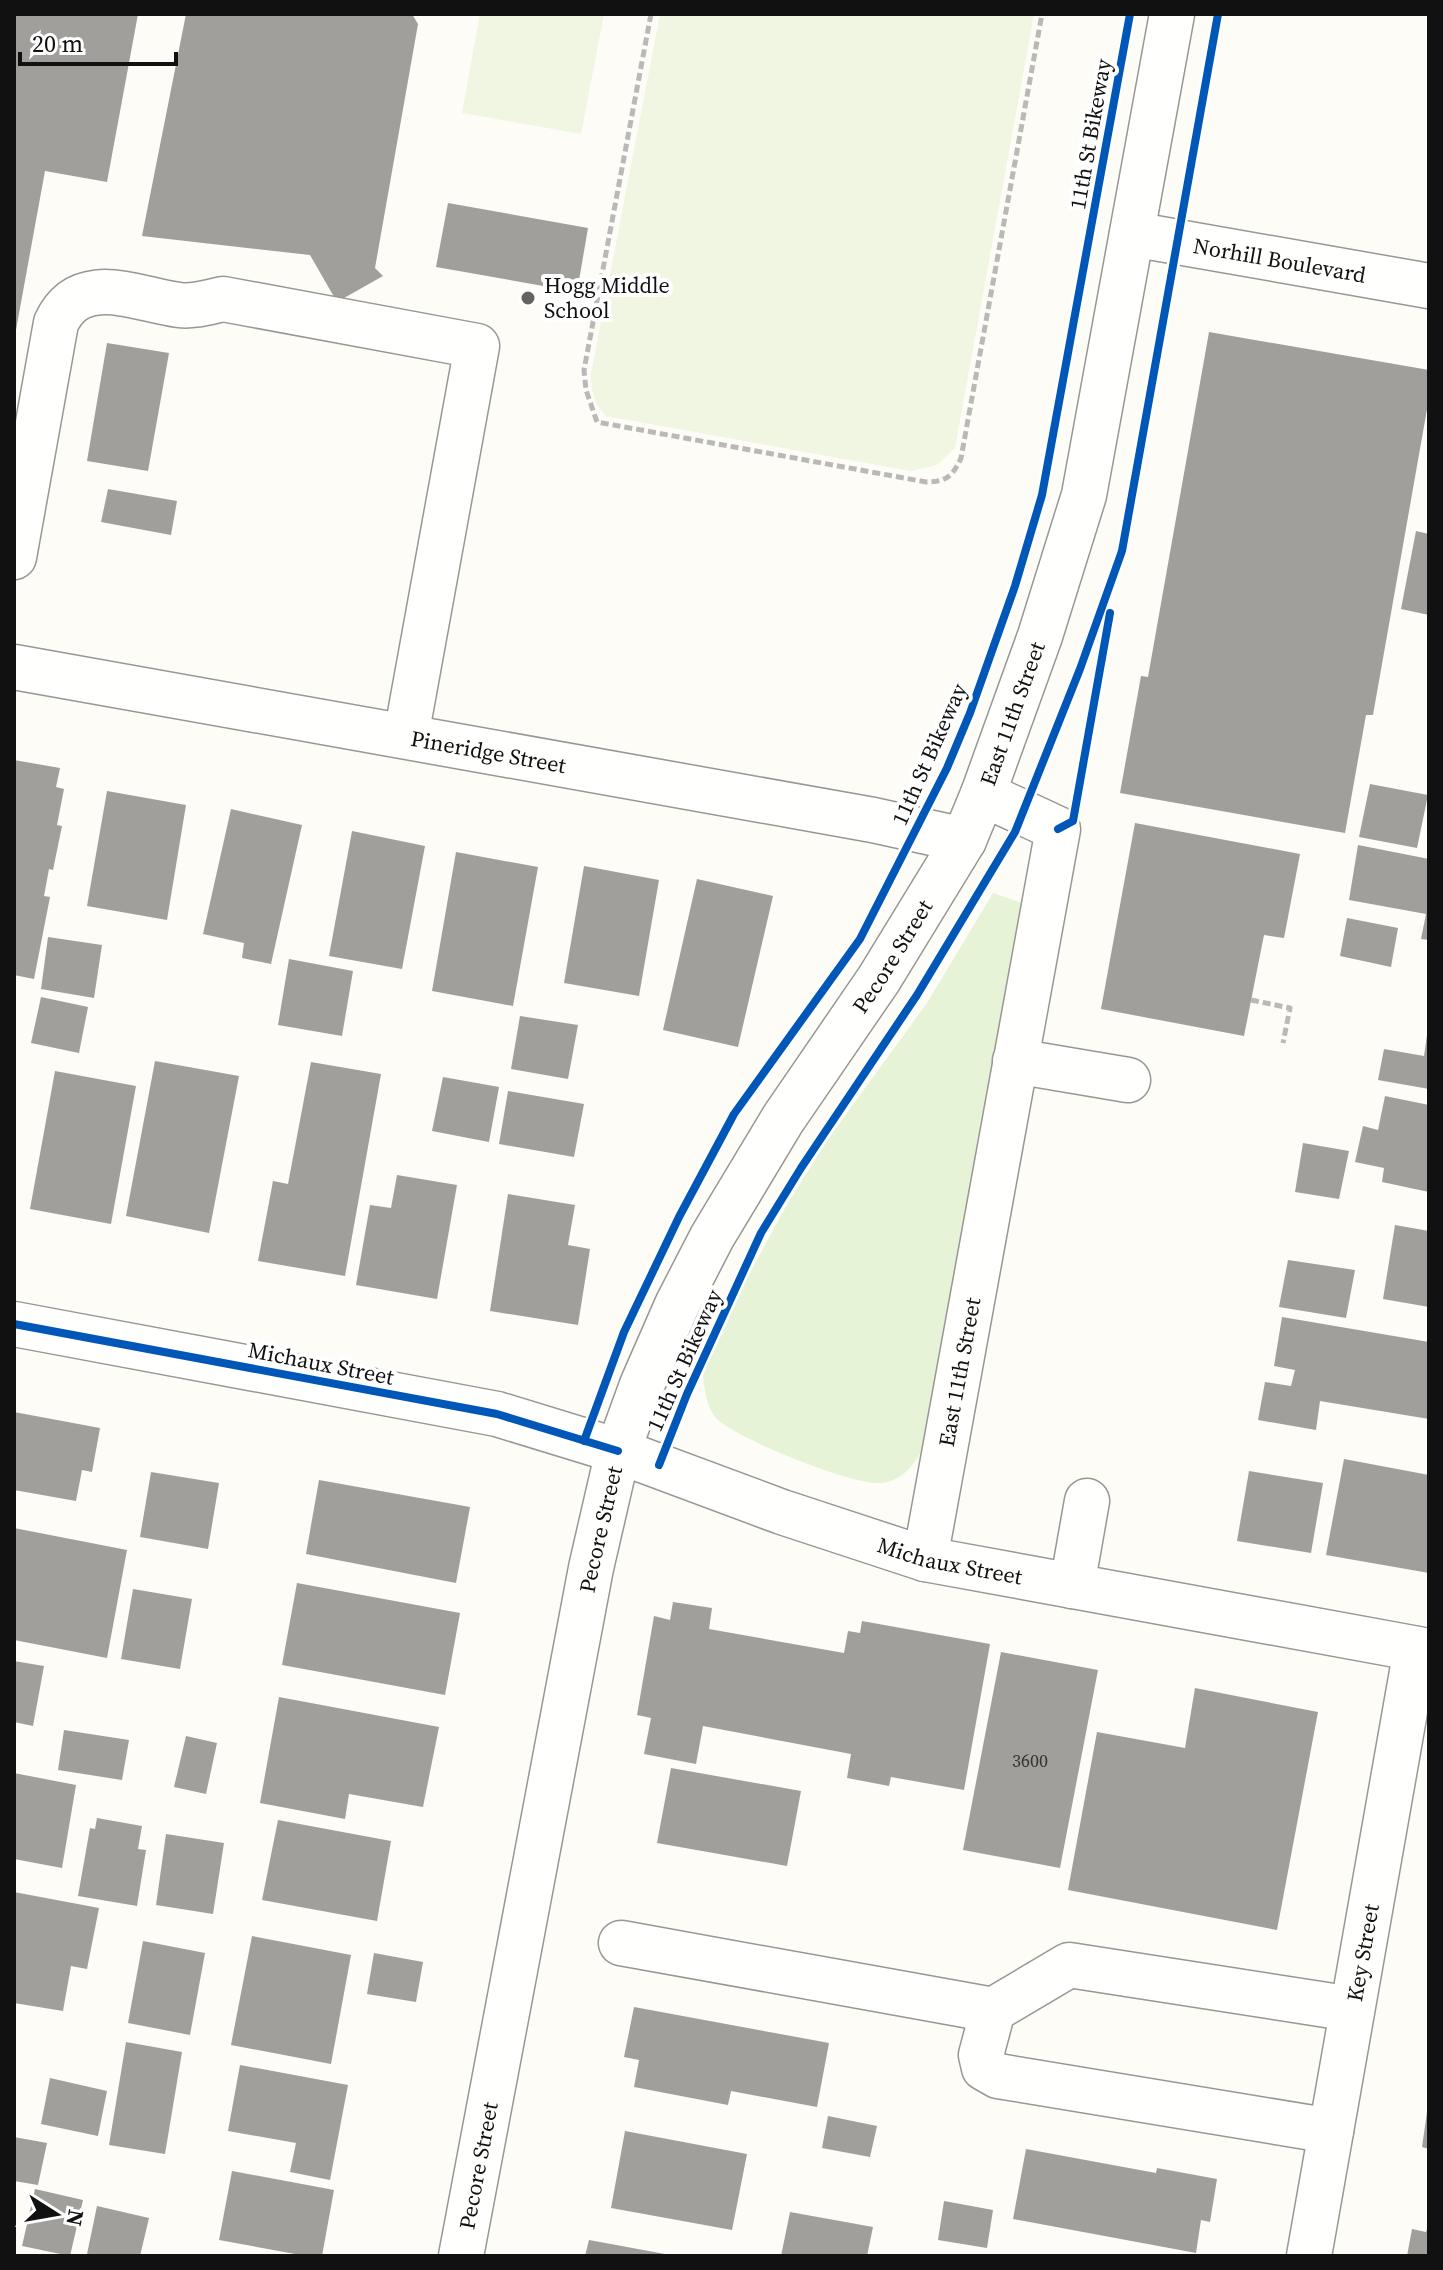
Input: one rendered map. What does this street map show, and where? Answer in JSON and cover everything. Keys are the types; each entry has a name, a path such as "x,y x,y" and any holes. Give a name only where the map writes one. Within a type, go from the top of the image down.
{"street":[{"name":"East 11th Street","path":"925,1559 1058,829 983,794 1040,636 1084,495 1172,14"},
{"name":"Norhill Boulevard","path":"1132,234 1429,286"},
{"path":"14,557 56,323 62,310 86,294 102,291 183,306 223,299 477,346 406,736"},
{"name":"Pineridge Street","path":"14,667 873,820 964,840"},
{"name":"Pecore Street","path":"461,2256 591,1568 618,1451 671,1318 712,1237 783,1119 879,979 964,840 983,794"},
{"path":"1015,1061 1128,1080"},
{"name":"Michaux Street","path":"14,1324 497,1414 618,1451 782,1512 925,1559 1422,1650"},
{"path":"1072,1586 1087,1501"},
{"name":"Key Street","path":"1309,2256 1352,2009 1422,1650"},
{"path":"621,1943 993,2010 1069,1965 1352,2009"},
{"path":"993,2010 981,2055 989,2073 1331,2131"}],"path":[{"path":"651,14 584,370 586,390 597,422 934,482 943,482 954,473 961,458 1042,14"},
{"path":"1251,1000 1290,1008 1283,1043"}],"green space":[{"path":"480,14 604,14 581,134 462,113"},
{"path":"660,14 1034,14 955,448 937,465 911,471 606,416 599,407 591,374"},
{"path":"993,893 1022,903 927,1438 916,1461 905,1473 882,1483 868,1482 796,1460 728,1427 710,1409 703,1372 735,1300 785,1208 828,1139 927,1003"}],"building":[{"path":"14,14 138,14 107,182 45,171 16,330"},
{"path":"186,14 412,14 418,24 375,268 383,276 337,302 310,255 142,236"},
{"path":"448,203 588,228 577,292 436,267"},
{"path":"1209,332 1429,370 1429,398 1373,715 1366,715 1345,833 1120,793 1141,676 1148,677"},
{"path":"107,343 169,353 148,471 87,461"},
{"path":"108,489 177,501 171,535 101,522"},
{"path":"1416,531 1429,534 1429,615 1401,609"},
{"path":"14,760 60,768 56,787 64,789 57,825 62,826 44,896 50,897 34,979 14,975"},
{"path":"1370,784 1428,795 1417,848 1359,837"},
{"path":"107,791 186,805 167,920 87,906"},
{"path":"231,809 302,825 271,964 242,958 244,943 203,934"},
{"path":"1135,823 1300,854 1284,938 1264,935 1244,1036 1101,1009"},
{"path":"352,831 425,846 402,969 329,956"},
{"path":"1358,845 1429,859 1429,940 1421,939 1426,914 1349,900"},
{"path":"456,852 538,867 513,1006 432,991"},
{"path":"584,866 659,880 639,996 564,983"},
{"path":"697,879 773,896 738,1047 663,1030"},
{"path":"1347,918 1398,928 1391,967 1340,956"},
{"path":"48,937 102,945 94,998 41,989"},
{"path":"289,959 353,971 342,1036 278,1025"},
{"path":"41,997 88,1007 79,1053 31,1043"},
{"path":"520,1016 578,1025 568,1079 511,1069"},
{"path":"1427,1035 1429,1089 1378,1080 1384,1049 1424,1056"},
{"path":"155,1061 239,1076 209,1233 126,1216"},
{"path":"311,1062 381,1074 345,1276 258,1261 273,1181 288,1184"},
{"path":"55,1071 136,1086 111,1224 30,1209"},
{"path":"443,1077 499,1087 489,1142 432,1131"},
{"path":"508,1091 584,1104 574,1157 499,1144"},
{"path":"1385,1096 1429,1105 1429,1192 1382,1182 1384,1168 1355,1162 1363,1126 1378,1130"},
{"path":"1303,1143 1349,1151 1339,1199 1295,1192"},
{"path":"397,1175 457,1185 437,1299 356,1285 370,1205 391,1208"},
{"path":"508,1194 575,1205 568,1245 590,1249 578,1325 490,1311"},
{"path":"1395,1225 1429,1231 1429,1307 1383,1299"},
{"path":"1288,1260 1355,1270 1346,1318 1279,1307"},
{"path":"1282,1317 1429,1342 1429,1419 1320,1401 1316,1430 1258,1420 1265,1382 1291,1386 1295,1370 1274,1366"},
{"path":"14,1412 100,1428 92,1472 82,1470 76,1501 14,1490"},
{"path":"1344,1459 1429,1475 1429,1573 1326,1555"},
{"path":"1249,1471 1323,1483 1311,1553 1237,1541"},
{"path":"151,1472 219,1483 208,1549 140,1537"},
{"path":"319,1480 470,1507 456,1583 306,1554"},
{"path":"14,1528 127,1550 107,1658 14,1640"},
{"path":"297,1583 460,1613 445,1695 282,1665"},
{"path":"133,1589 192,1599 180,1669 121,1659"},
{"path":"673,1602 712,1608 709,1629 844,1653 848,1631 860,1633 862,1621 990,1644 964,1790 891,1777 889,1786 847,1778 851,1754 703,1726 696,1764 644,1754 651,1718 637,1715 654,1616 670,1620"},
{"path":"1001,1652 1098,1670 1060,1868 963,1850"},
{"path":"14,1661 44,1666 33,1726 14,1722"},
{"path":"1195,1688 1318,1712 1277,1930 1068,1890 1097,1732 1185,1748"},
{"path":"279,1697 439,1727 423,1807 349,1794 345,1819 260,1803"},
{"path":"64,1730 129,1740 122,1780 58,1770"},
{"path":"186,1736 217,1743 206,1794 174,1787"},
{"path":"671,1768 801,1791 787,1866 657,1843"},
{"path":"14,1773 76,1785 62,1868 14,1859"},
{"path":"97,1818 142,1826 138,1849 146,1850 137,1906 78,1896 90,1828 95,1829"},
{"path":"278,1820 391,1841 377,1921 262,1900"},
{"path":"166,1834 224,1843 213,1914 156,1905"},
{"path":"14,1892 99,1908 87,1969 71,1966 63,2011 14,2003"},
{"path":"252,1936 351,1955 331,2064 231,2045"},
{"path":"143,1941 205,1953 190,2035 128,2023"},
{"path":"374,1953 423,1962 416,2002 367,1994"},
{"path":"634,2007 829,2043 817,2107 731,2091 728,2105 634,2087 639,2060 624,2057"},
{"path":"126,2042 182,2052 165,2154 109,2145"},
{"path":"240,2065 348,2085 330,2180 290,2172 296,2143 228,2131"},
{"path":"50,2078 107,2091 98,2136 41,2124"},
{"path":"1429,2112 1429,2149 1422,2147"},
{"path":"828,2116 877,2126 870,2157 822,2148"},
{"path":"625,2131 747,2154 732,2230 611,2208"},
{"path":"14,2137 47,2143 38,2185 14,2181"},
{"path":"1026,2149 1156,2173 1157,2168 1217,2179 1210,2222 1201,2220 1196,2253 1013,2219"},
{"path":"232,2171 334,2190 322,2256 306,2256 219,2240"},
{"path":"35,2189 83,2200 70,2256 22,2246"},
{"path":"944,2201 993,2210 987,2248 938,2240"},
{"path":"97,2206 149,2218 140,2256 87,2254"},
{"path":"790,2212 873,2227 867,2256 781,2256"},
{"path":"1428,2226 1429,2256 1407,2256 1412,2229 1426,2232"},
{"path":"589,2240 665,2254 665,2256 585,2256"}],"cycle path":[{"name":"11th St Bikeway","path":"584,1441 624,1332 679,1217 734,1114 860,939 947,768 970,713 1015,586 1042,495 1130,14"},
{"name":"11th St Bikeway","path":"659,1465 687,1394 761,1233 917,995 1015,832 1080,669 1122,551 1218,14"},
{"path":"1058,829 1073,821 1110,613"},
{"path":"14,1324 497,1414 618,1451"}],"place":[{"name":"Hogg Middle School","path":"528,298"}]}
